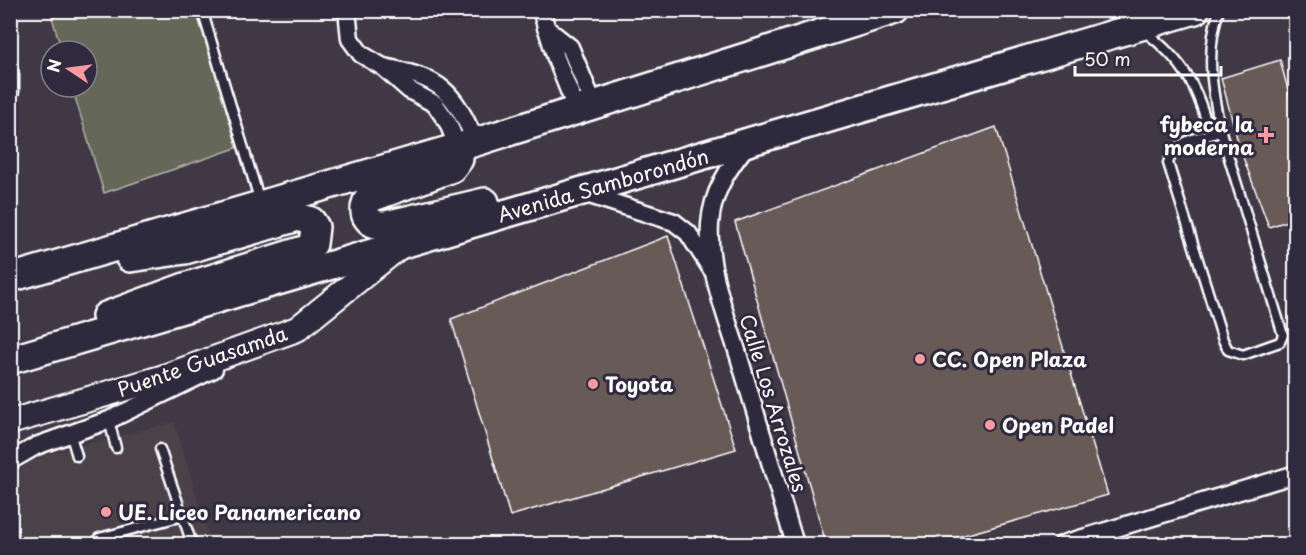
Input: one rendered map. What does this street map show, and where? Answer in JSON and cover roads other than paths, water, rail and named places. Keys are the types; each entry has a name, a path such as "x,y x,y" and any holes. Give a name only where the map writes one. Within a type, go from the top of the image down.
{"highway":[{"path":"21,275 467,145 895,10"},
{"name":"Avenida Samborondón","path":"10,358 579,191 748,144 1195,10"},
{"path":"467,145 452,168 368,199 365,213 367,220 372,224 386,225 524,193 579,191"},
{"path":"10,358 135,304 307,249 313,244 315,226 311,221 298,217 185,250 21,275"}],"main road":[{"name":"Puente Guasamda","path":"10,422 161,378 297,329 403,244"}],"street":[{"path":"347,10 350,39 361,54 383,67 409,90 435,105 467,145"},
{"path":"541,10 546,28 570,47 585,108"},
{"path":"10,74 10,92"},
{"name":"Calle Los Arrozales","path":"748,144 730,166 712,209 710,226 714,273 795,544"},
{"name":"Calle Los Arrozales","path":"579,191 674,222 688,233 714,273"},
{"path":"10,461 36,446 71,436 109,420 297,329"},
{"path":"1063,544 1296,474"},
{"path":"1273,481 1296,488"}],"lane":[{"path":"202,10 261,205"},
{"path":"1219,10 1212,31 1210,80 1221,132 1283,335 1280,342 1243,355 1228,350 1223,340 1168,163 1171,152 1182,142 1221,132"},
{"path":"1139,27 1164,46 1195,84 1210,135"},
{"path":"1195,84 1210,80"},
{"path":"109,420 116,448"},
{"path":"71,436 77,456"},
{"path":"160,449 192,544"},
{"path":"99,538 183,516"}],"place":[{"name":"fybeca la moderna","path":"1266,135"},
{"name":"CC. Open Plaza","path":"920,359"},
{"name":"Toyota","path":"593,384"},
{"name":"Open Padel","path":"990,425"},
{"name":"UE. Liceo Panamericano","path":"106,512"}]}
